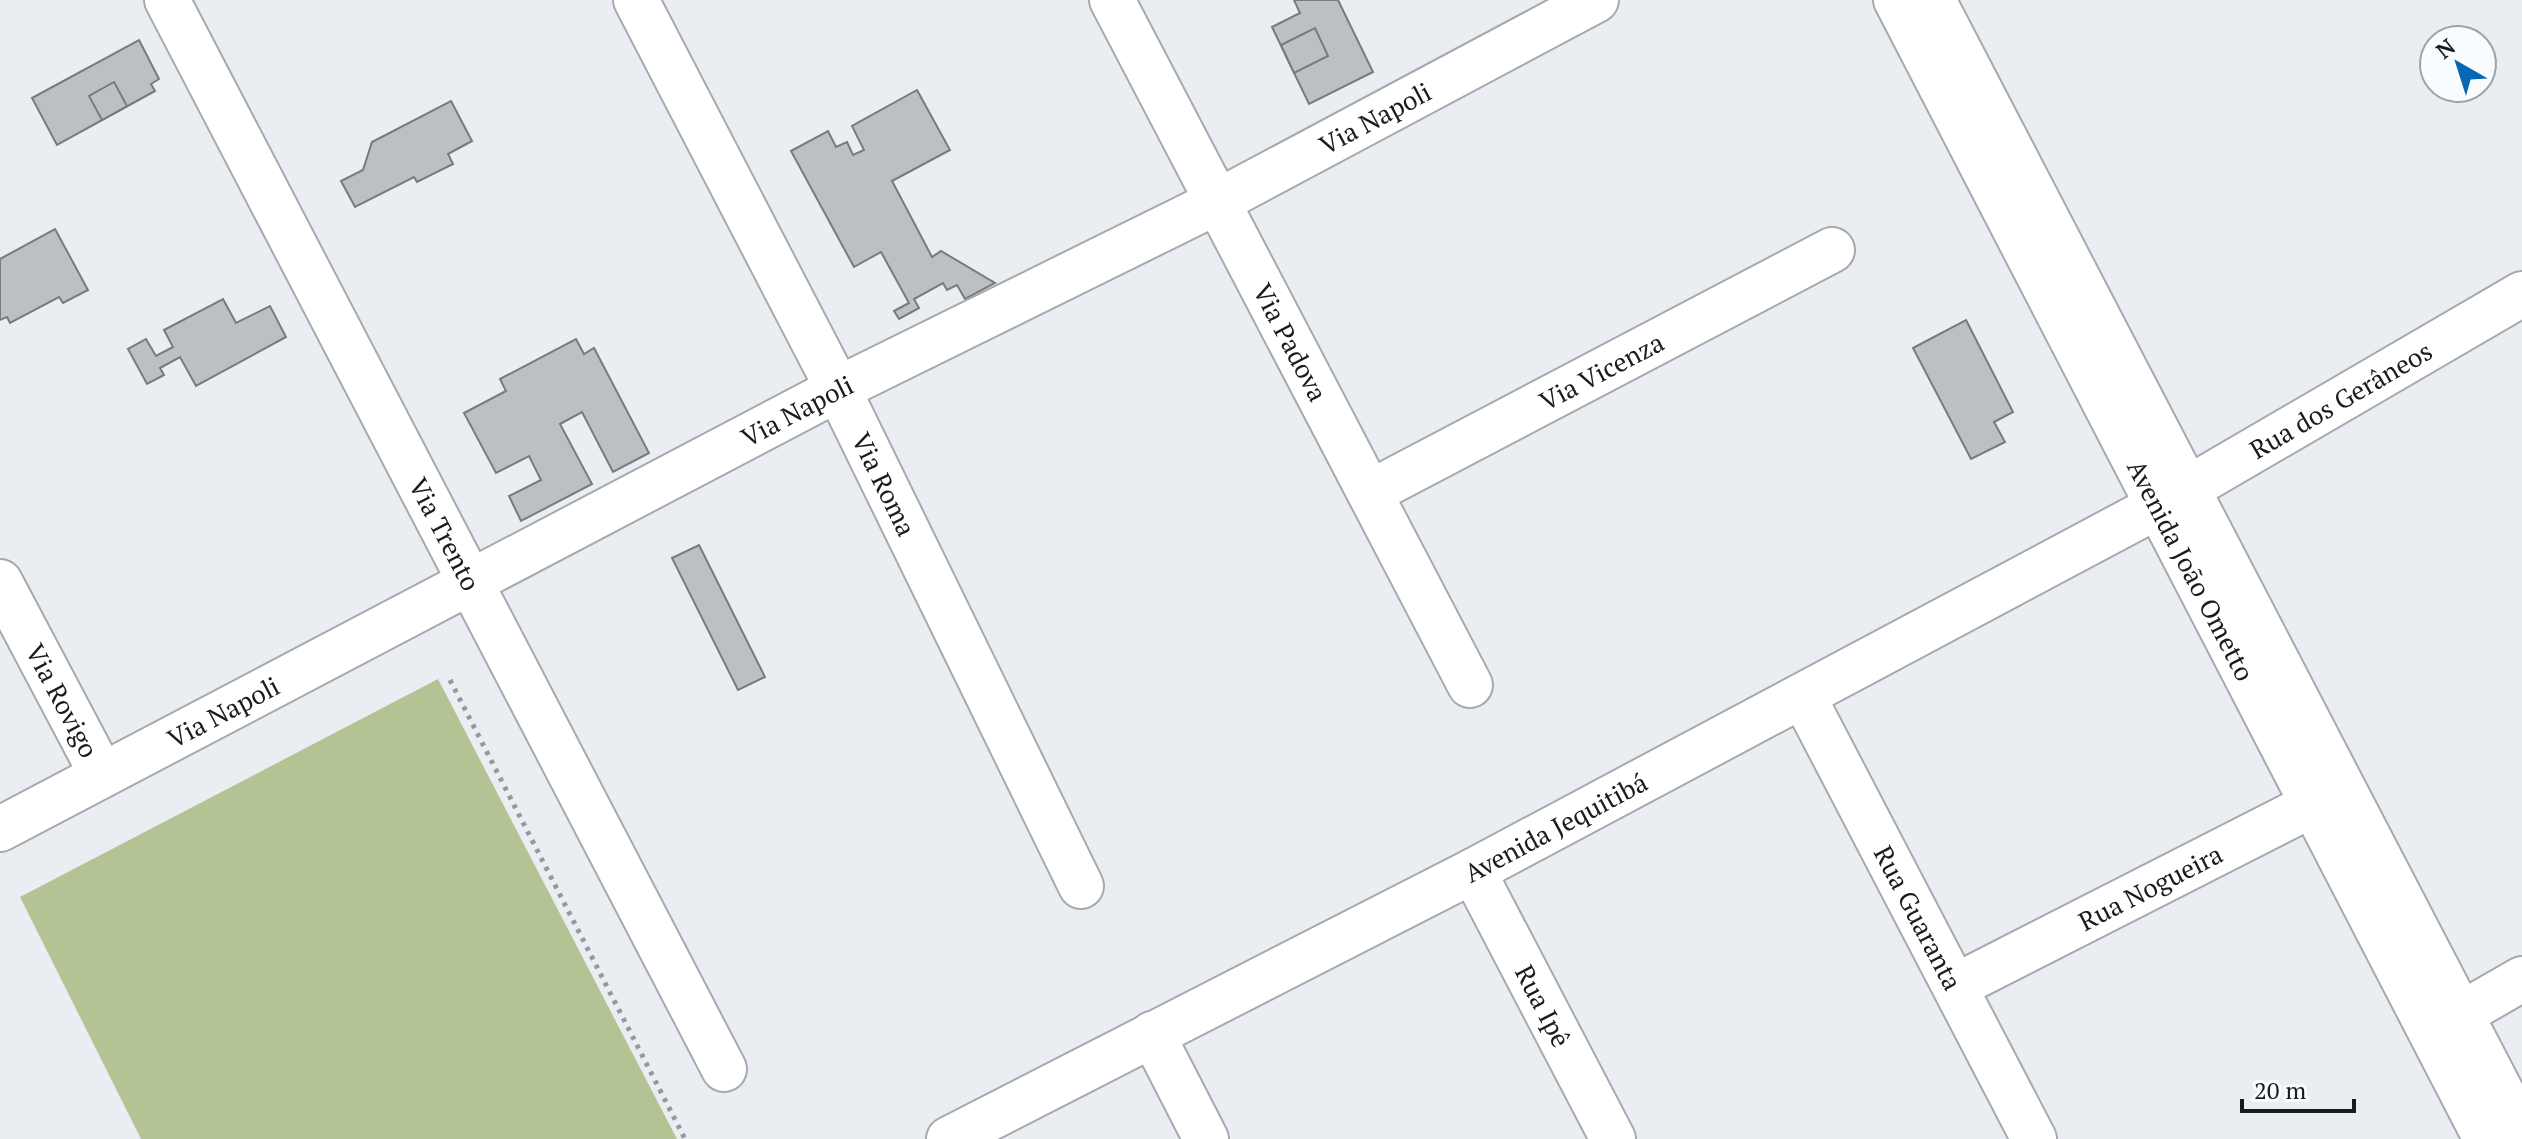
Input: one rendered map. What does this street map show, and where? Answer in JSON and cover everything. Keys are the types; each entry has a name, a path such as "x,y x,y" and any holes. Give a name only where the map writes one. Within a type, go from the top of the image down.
{"street":[{"name":"Via Trento","path":"167,0 724,1069"},
{"name":"Via Roma","path":"636,0 838,389 1081,886"},
{"name":"Via Padova","path":"1112,0 1470,685"},
{"name":"Via Napoli","path":"0,829 838,389 1219,201 1596,0"},
{"name":"Avenida João Ometto","path":"1896,0 2173,498"},
{"name":"Avenida João Ometto","path":"1933,0 2173,498 2445,1023 2522,1132"},
{"name":"Via Vicenza","path":"1371,492 1832,250"},
{"name":"Rua dos Gerâneos","path":"2173,498 2522,294"},
{"name":"Avenida Jequitibá","path":"949,1139 1473,871 2173,498"},
{"name":"Via Rovigo","path":"0,582 102,775"},
{"name":"Rua Guaranta","path":"1803,696 2034,1139"},
{"name":"Rua Nogueira","path":"1956,986 2328,797"},
{"name":"Rua Ipê","path":"1473,871 1613,1139"},
{"path":"2445,1023 2522,979"},
{"name":"Avenida João Ometto","path":"2445,1023 2486,1139"},
{"path":"1152,1034 1206,1139"}],"path":[{"path":"450,680 685,1139"}],"green space":[{"path":"438,679 677,1139 141,1139 20,897"}],"building":[{"path":"1294,0 1338,0 1373,72 1309,104 1272,27 1300,13"},
{"path":"1315,28 1328,56 1294,73 1281,45"},
{"path":"139,40 159,79 151,84 155,91 57,145 32,98"},
{"path":"114,82 127,106 102,120 89,96"},
{"path":"917,90 950,150 892,181 932,257 941,251 995,283 965,299 957,285 947,290 943,283 914,299 919,308 899,319 894,311 909,303 881,252 854,267 791,151 828,131 836,147 847,142 853,155 864,150 852,126"},
{"path":"451,101 472,141 448,154 453,164 417,182 414,177 355,207 341,181 363,170 372,142"},
{"path":"55,229 88,290 63,303 59,297 10,323 7,317 0,320 0,259"},
{"path":"223,299 236,323 270,306 286,337 196,386 180,357 160,368 164,375 147,384 128,349 146,339 156,356 173,347 164,330"},
{"path":"1966,320 2013,412 1994,422 2005,442 1971,459 1913,348"},
{"path":"576,339 584,354 594,348 649,453 613,472 582,412 560,424 592,484 521,521 509,496 541,480 529,456 496,473 464,413 506,391 500,379"},
{"path":"699,545 765,677 738,690 672,558"}]}
